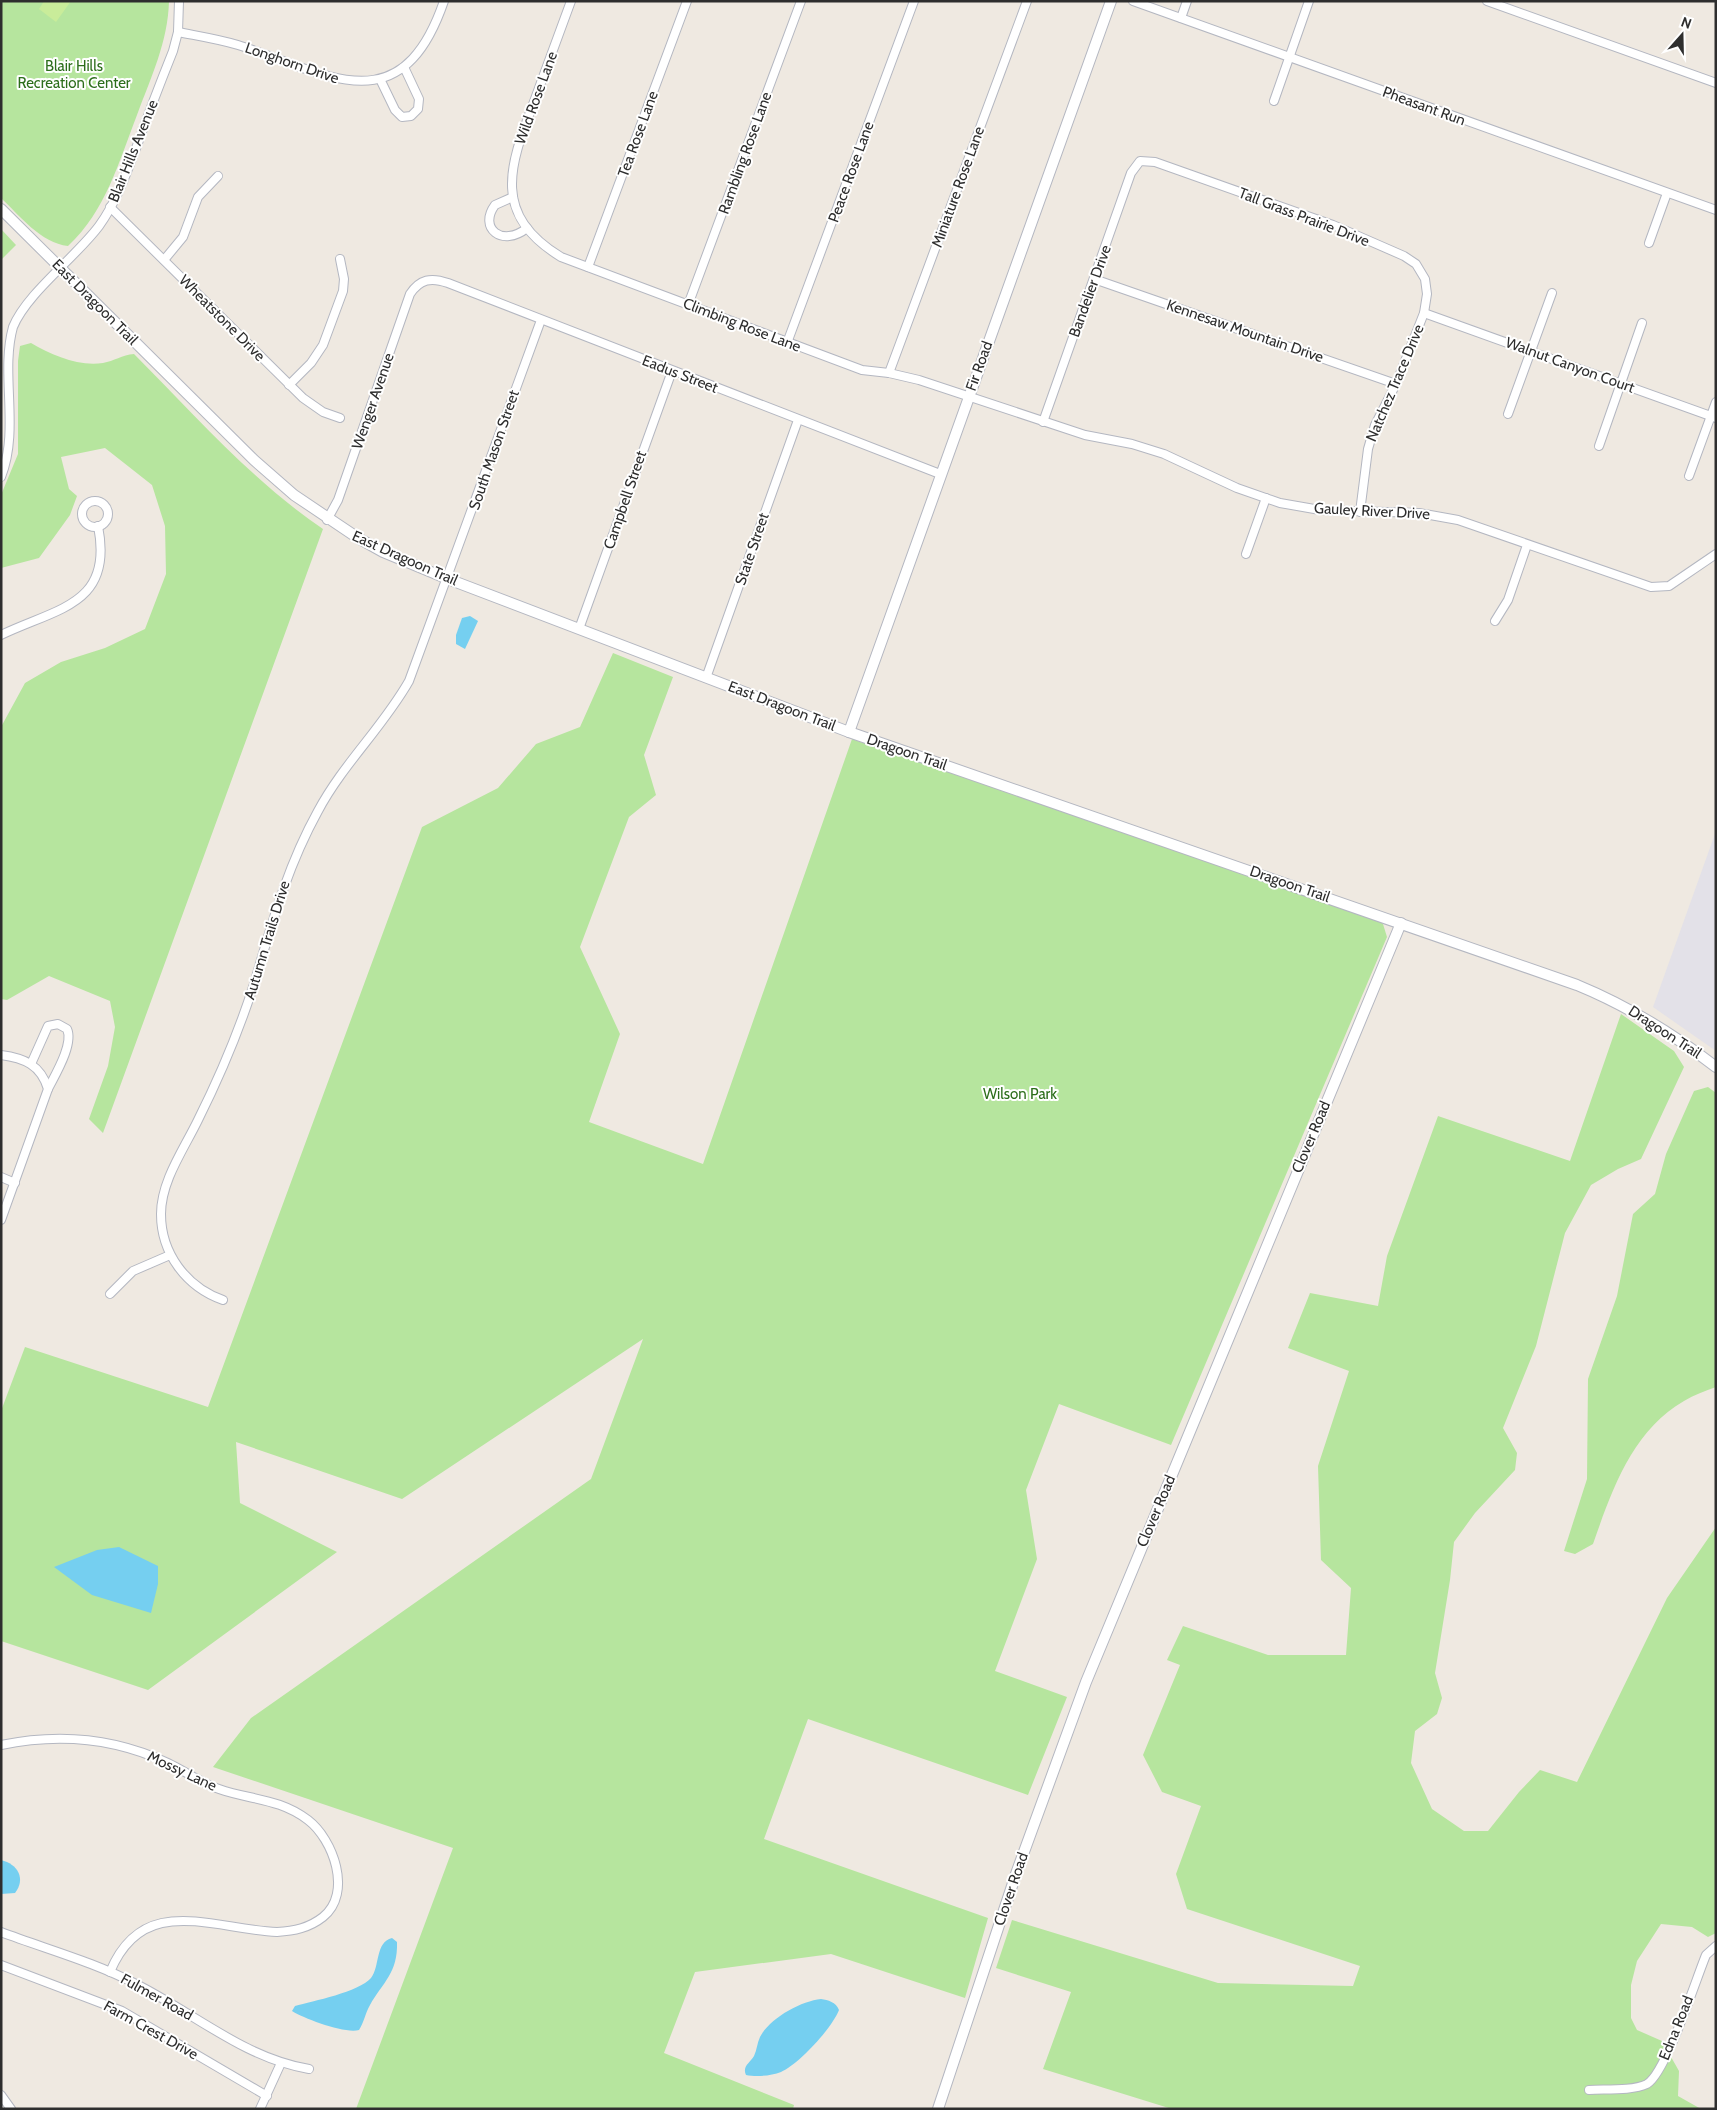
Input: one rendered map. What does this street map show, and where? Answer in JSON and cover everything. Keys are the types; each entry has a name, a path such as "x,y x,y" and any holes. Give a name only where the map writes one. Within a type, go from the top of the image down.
{"street":[{"name":"Blair Hills Avenue","path":"1,477 6,465 9,444 7,358 10,334 23,308 98,227 110,207 124,179 178,32 179,1"},
{"name":"Longhorn Drive","path":"178,32 238,45 335,79 364,81 380,79 404,66 417,55 427,40 444,1"},
{"name":"Wild Rose Lane","path":"527,228 513,198 512,181 516,150 571,1"},
{"name":"Tea Rose Lane","path":"588,268 687,1"},
{"name":"Rambling Rose Lane","path":"688,305 801,1"},
{"name":"Peace Rose Lane","path":"787,342 914,1"},
{"name":"Miniature Rose Lane","path":"889,373 1027,1"},
{"name":"Fir Road","path":"850,732 940,474 1111,1"},
{"name":"Pheasant Run","path":"1132,1 1716,210"},
{"path":"1181,18 1187,1"},
{"path":"1274,100 1309,1"},
{"path":"1487,1 1716,83"},
{"path":"380,79 394,110 402,117 411,116 418,109 419,99 404,66"},
{"name":"Bandelier Drive","path":"1043,422 1131,173 1140,161"},
{"name":"Tall Grass Prairie Drive","path":"1140,161 1155,162 1333,225 1404,256 1416,264 1425,279 1427,294 1424,313"},
{"path":"164,260 182,237 198,197 218,176"},
{"path":"1649,243 1668,193"},
{"path":"513,198 495,205 490,217 490,224 493,230 504,237 517,236 527,228"},
{"name":"Wheatstone Drive","path":"110,207 289,385 313,407 340,418"},
{"name":"East Dragoon Trail","path":"1,209 260,465 294,495 327,520 383,552 448,579 850,732"},
{"name":"Climbing Rose Lane","path":"527,228 547,248 588,268 862,370 889,373 919,380 968,398"},
{"path":"289,385 311,363 323,345 343,291 344,278 340,259"},
{"name":"Eadus Street","path":"420,282 431,279 440,280 940,474"},
{"name":"Kennesaw Mountain Drive","path":"1094,279 1396,384"},
{"name":"Wenger Avenue","path":"327,520 338,500 410,294 420,282"},
{"path":"1508,414 1552,293"},
{"name":"Walnut Canyon Court","path":"1424,313 1713,417"},
{"name":"Natchez Trace Drive","path":"1360,512 1368,449 1375,425 1396,384 1424,313"},
{"name":"South Mason Street","path":"448,579 541,320"},
{"path":"1599,446 1642,323"},
{"name":"Campbell Street","path":"579,629 672,371"},
{"name":"Gauley River Drive","path":"968,398 1085,435 1132,444 1164,454 1266,498 1320,510 1438,515 1458,520 1643,585 1663,587 1675,582 1716,554"},
{"path":"1689,476 1713,417 1716,402"},
{"name":"State Street","path":"706,678 798,420"},
{"path":"1246,554 1266,498"},
{"path":"1,635 64,609 88,591 100,570 102,544 98,526"},
{"path":"1495,621 1508,600 1527,544"},
{"name":"Autumn Trails Drive","path":"223,1300 199,1289 178,1267 170,1255 162,1231 161,1215 167,1184 212,1092 238,1028 288,871 330,790 391,709 409,681 448,579"},
{"name":"Dragoon Trail","path":"850,732 1549,974 1598,993 1644,1016 1716,1067"},
{"name":"Clover Road","path":"938,2109 1017,1871 1090,1673 1400,923"},
{"path":"1,1220 48,1089 70,1039 67,1029 58,1024 48,1026 31,1064"},
{"path":"1,1055 22,1059 31,1064 45,1078 48,1089"},
{"path":"1,1177 15,1182"},
{"path":"110,1294 133,1271 170,1255"},
{"name":"Mossy Lane","path":"1,1745 48,1738 78,1738 139,1752 168,1763 209,1786 259,1797 299,1814 321,1834 330,1848 338,1882 336,1896 324,1916 315,1922 292,1931 277,1932 184,1919 168,1920 138,1932 127,1941 116,1957 110,1972"},
{"name":"Fulmer Road","path":"1,1932 110,1972 144,1988 242,2046 281,2063 309,2069"},
{"name":"Edna Road","path":"1589,2090 1646,2084 1652,2079 1666,2058 1706,1955 1716,1946"},
{"name":"Farm Crest Drive","path":"1,1965 122,2011 267,2096"},
{"path":"260,2109 281,2063"},
{"path":"1,2095 10,2109"}],"shaded area":[{"path":"1716,831 1716,1051 1653,1007"}],"green space":[{"name":"Blair Hills Recreation Center","path":"1,1 169,1 166,31 158,59 110,185 92,217 68,246 58,244 40,234 1,198"},
{"path":"44,1 71,1 56,22 39,9"},
{"path":"1,229 16,245 1,260"},
{"path":"31,343 57,356 75,362 103,363 134,354 224,446 272,490 323,529 103,1133 89,1119 108,1066 115,1027 110,1001 49,976 7,1000 1,999 1,727 25,683 61,662 105,648 145,629 166,574 165,526 152,485 105,448 61,457 69,489 77,496 70,515 39,558 1,568 1,495 18,454 18,361 20,346"},
{"name":"Wilson Park","path":"613,653 673,677 644,755 656,795 629,817 580,947 620,1034 589,1122 703,1164 852,739 1377,919 1383,924 1387,937 1171,1445 1059,1404 1026,1490 1037,1559 995,1671 1067,1697 1028,1795 808,1719 764,1839 988,1918 965,1998 831,1954 695,1972 664,2053 794,2105 793,2109 356,2109 453,1848 213,1767 251,1718 591,1479 643,1339 402,1499 236,1442 240,1503 337,1552 148,1690 1,1641 1,1411 25,1347 208,1407 422,827 498,788 536,744 580,727"},
{"path":"1621,1014 1674,1051 1684,1067 1641,1159 1618,1169 1591,1185 1565,1233 1536,1346 1503,1428 1517,1453 1515,1470 1475,1513 1454,1542 1435,1673 1442,1698 1437,1714 1415,1731 1411,1763 1432,1809 1464,1831 1488,1831 1519,1792 1540,1770 1577,1782 1667,1598 1716,1527 1716,1933 1708,1937 1692,1927 1661,1924 1637,1961 1631,1985 1631,2018 1637,2030 1662,2041 1679,2071 1678,2096 1701,2109 1172,2109 1043,2069 1071,1992 996,1968 1012,1920 1218,1983 1353,1986 1360,1966 1187,1909 1176,1874 1201,1806 1162,1792 1143,1755 1180,1665 1167,1660 1183,1626 1268,1655 1346,1655 1351,1588 1321,1560 1318,1466 1349,1371 1288,1348 1310,1293 1378,1306 1387,1256 1438,1116 1570,1161"},
{"path":"1708,1087 1716,1093 1716,1387 1684,1401 1651,1428 1637,1445 1616,1483 1593,1544 1575,1554 1564,1551 1587,1479 1588,1379 1617,1296 1633,1214 1655,1194 1666,1154 1694,1091"}],"water":[{"path":"470,616 478,621 465,649 456,644 456,635 462,618"},
{"path":"119,1547 158,1566 158,1584 151,1613 92,1595 54,1567 97,1550"},
{"path":"1,1860 12,1865 20,1877 15,1893 1,1894"},
{"path":"392,1938 397,1942 395,1962 389,1976 370,2005 359,2030 335,2028 315,2022 292,2011 295,2006 346,1992 365,1983 374,1973 383,1944"},
{"path":"821,1999 834,2003 839,2010 830,2026 805,2054 781,2072 764,2076 746,2075 745,2069 754,2056 760,2037 771,2023 778,2017 804,2003"}]}
